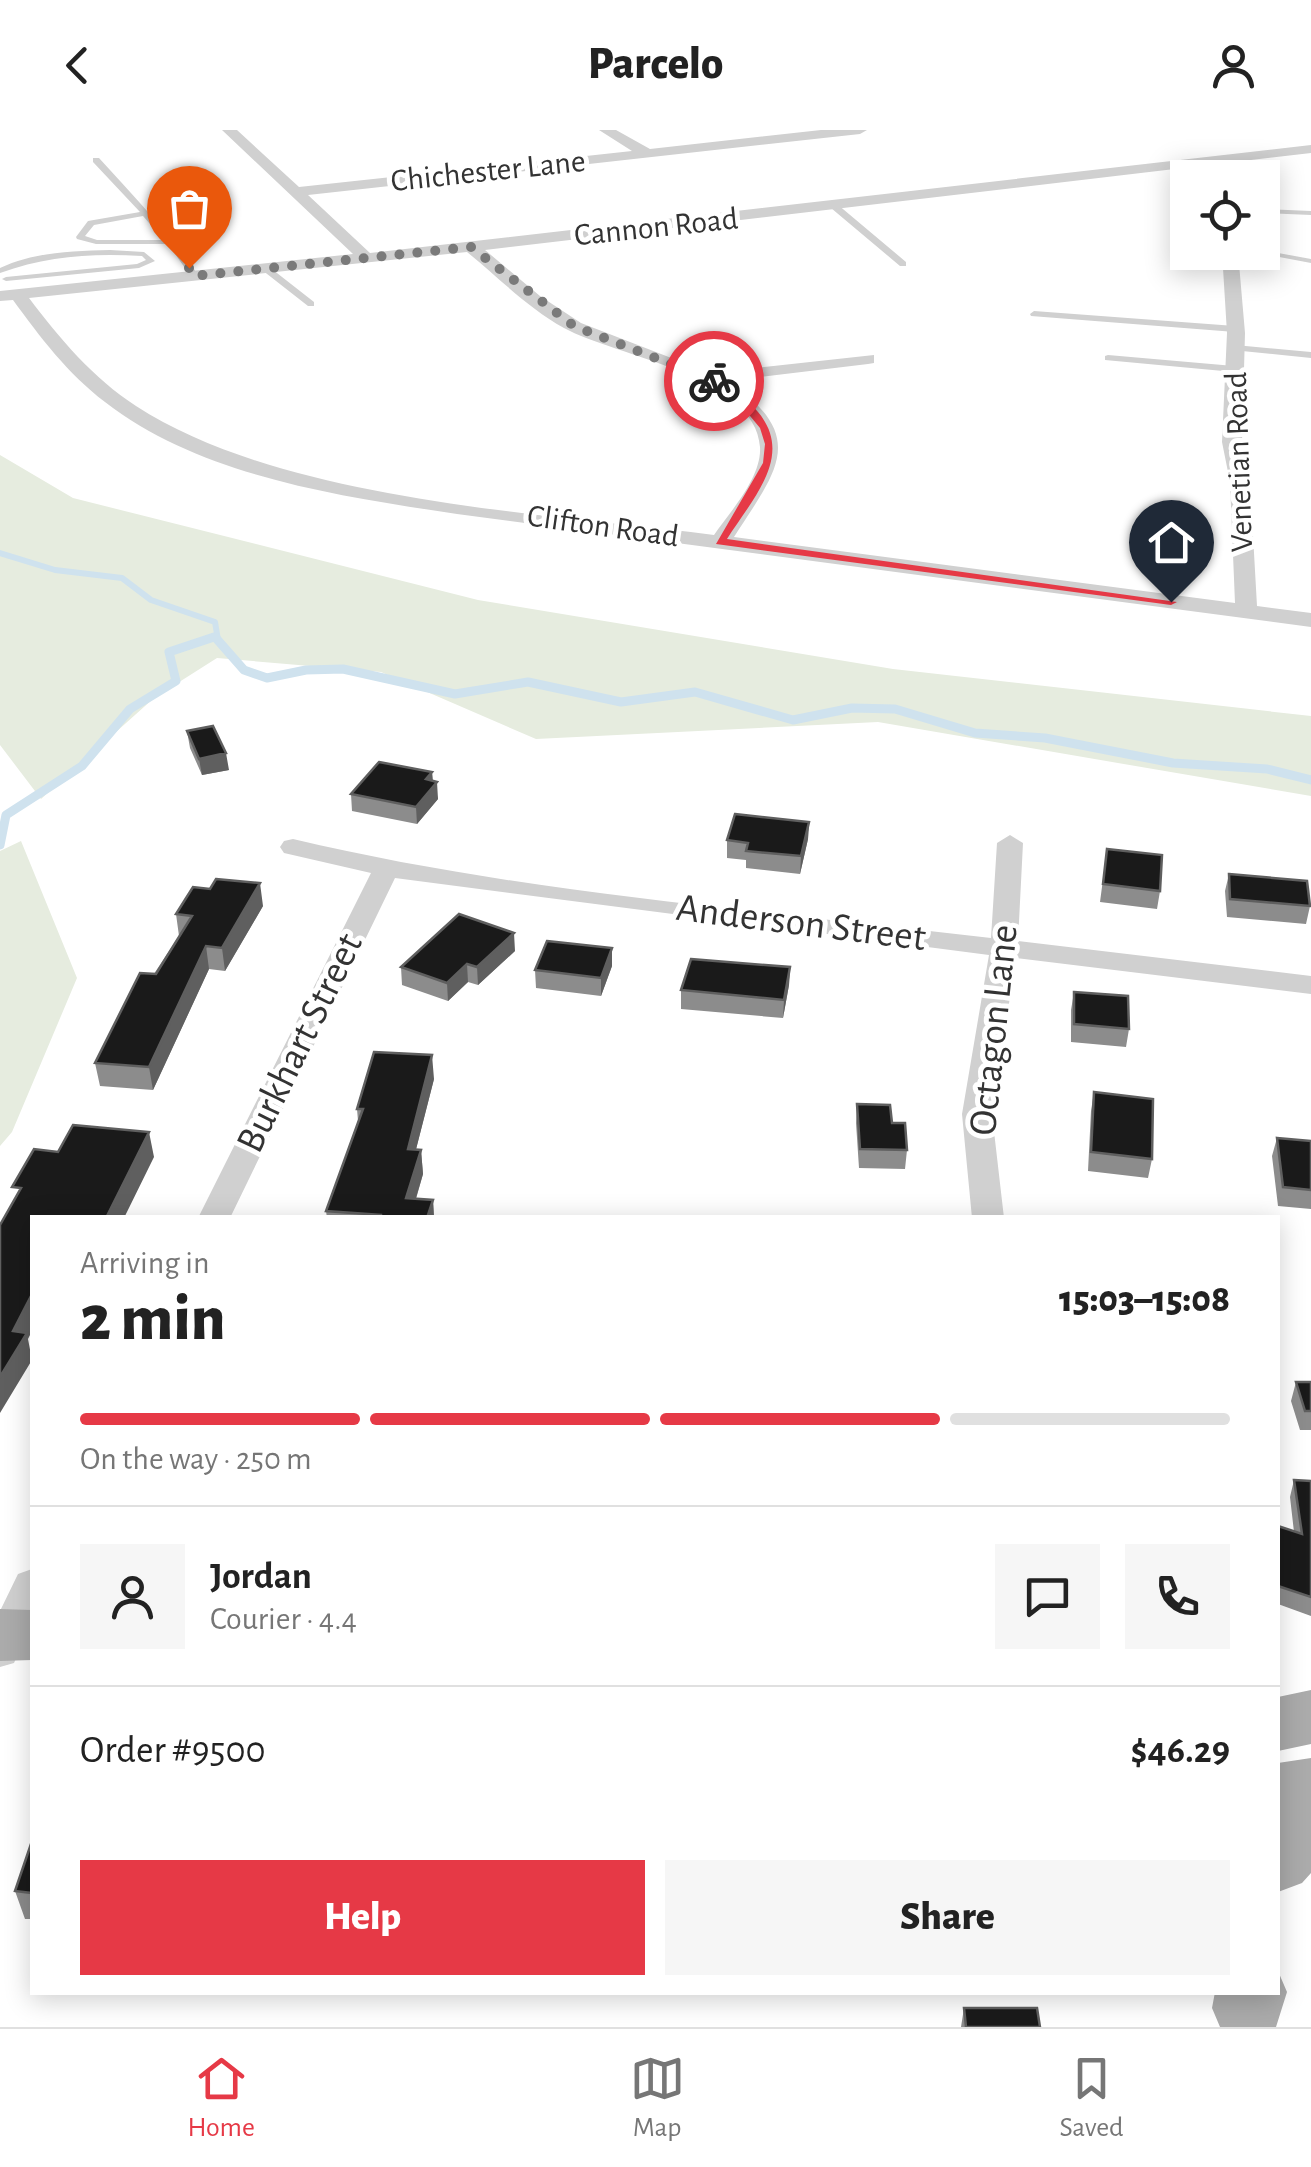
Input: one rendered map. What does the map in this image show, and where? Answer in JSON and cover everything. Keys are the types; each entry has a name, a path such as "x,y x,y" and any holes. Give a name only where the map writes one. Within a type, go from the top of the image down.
{"main road":[{"path":"1280,1724 1311,1716"},
{"path":"1280,1792 1311,1787"},
{"path":"1280,1858 1311,1824"}],"street":[{"path":"230,130 366,258"},
{"path":"606,130 647,153"},
{"name":"Chichester Lane","path":"295,192 860,130"},
{"name":"Cannon Road","path":"1264,160 1311,149"},
{"name":"Cannon Road","path":"5,283 194,276 834,206 1170,174"},
{"path":"471,247 574,326 710,378 740,397 765,427 770,444 768,463 720,542"},
{"name":"Venetian Road","path":"1231,270 1235,348 1232,442 1240,482 1246,612"},
{"name":"Clifton Road","path":"5,283 68,363 96,388 152,424 237,458 379,494 1311,620"},
{"path":"710,378 868,359"},
{"name":"Octagon Lane","path":"988,1215 976,1114 1004,948 1010,843"},
{"name":"Anderson Street","path":"293,847 386,869 1311,985"},
{"name":"Burkhart Street","path":"215,1215 386,869"}],"lane":[{"path":"96,160 145,212 194,276"},
{"path":"834,206 903,264"},
{"path":"145,212 91,224 80,237 107,242 170,242"},
{"path":"1280,212 1311,213"},
{"path":"86,254 144,254 151,260 139,266 5,283 11,265 86,254"},
{"path":"1280,256 1311,262"},
{"path":"265,268 312,304"},
{"path":"1034,314 1235,348 1311,355"},
{"path":"1108,358 1235,348"}],"shaded area":[{"path":"0,455 73,498 478,600 893,669 1311,716 1311,796 878,722 536,739 381,672 217,658 154,698 41,799 0,745"},
{"path":"21,841 77,978 12,1132 0,1146 0,851"}],"building":[{"path":"213,726 226,753 199,759 187,731"},
{"path":"379,762 432,772 426,779 437,782 416,807 351,794"},
{"path":"735,814 809,822 801,856 746,851 748,843 727,840"},
{"path":"1107,849 1162,855 1160,891 1103,884"},
{"path":"1229,874 1307,881 1310,906 1230,899"},
{"path":"216,879 260,883 222,948 206,946 149,1067 95,1063 140,973 156,974 192,916 176,914 193,887 210,889"},
{"path":"459,914 514,933 477,967 467,964 447,983 401,967"},
{"path":"547,941 612,948 601,978 535,970"},
{"path":"691,959 790,967 784,1000 681,990"},
{"path":"1074,992 1128,996 1129,1029 1074,1024"},
{"path":"374,1052 432,1055 408,1149 421,1150 406,1198 433,1200 428,1215 326,1211 363,1109 357,1109"},
{"path":"1094,1092 1153,1099 1152,1159 1091,1152"},
{"path":"857,1104 890,1105 892,1123 905,1123 907,1150 860,1149"},
{"path":"73,1125 149,1132 108,1215 30,1215 30,1298 13,1331 27,1333 0,1377 0,1225 21,1188 12,1187 34,1149 58,1152"},
{"path":"1277,1138 1311,1141 1311,1190 1283,1187"},
{"path":"1296,1382 1311,1382 1311,1411 1305,1411"},
{"path":"1294,1480 1311,1481 1311,1597 1280,1587 1280,1527 1302,1534"},
{"path":"30,1847 30,1893 15,1891"},
{"path":"964,2008 1037,2008 1040,2027 966,2027"}],"waterway":[{"path":"0,553 55,570 122,578 151,600 215,622 218,640"},
{"path":"0,845 6,815 82,766 130,709 176,681 169,652 214,637"},
{"path":"206,640 215,637 244,670 267,678 306,670 343,669 455,694 528,682 621,702 695,692 793,720 852,708 895,709 975,733 1045,738 1173,763 1267,769 1311,780"}],"way so far":[{"path":"189,268 194,276 471,247 574,326 685,366 714,381"}],"route":[{"path":"714,381 740,397 765,427 770,444 768,463 720,542 1171,602"}]}
